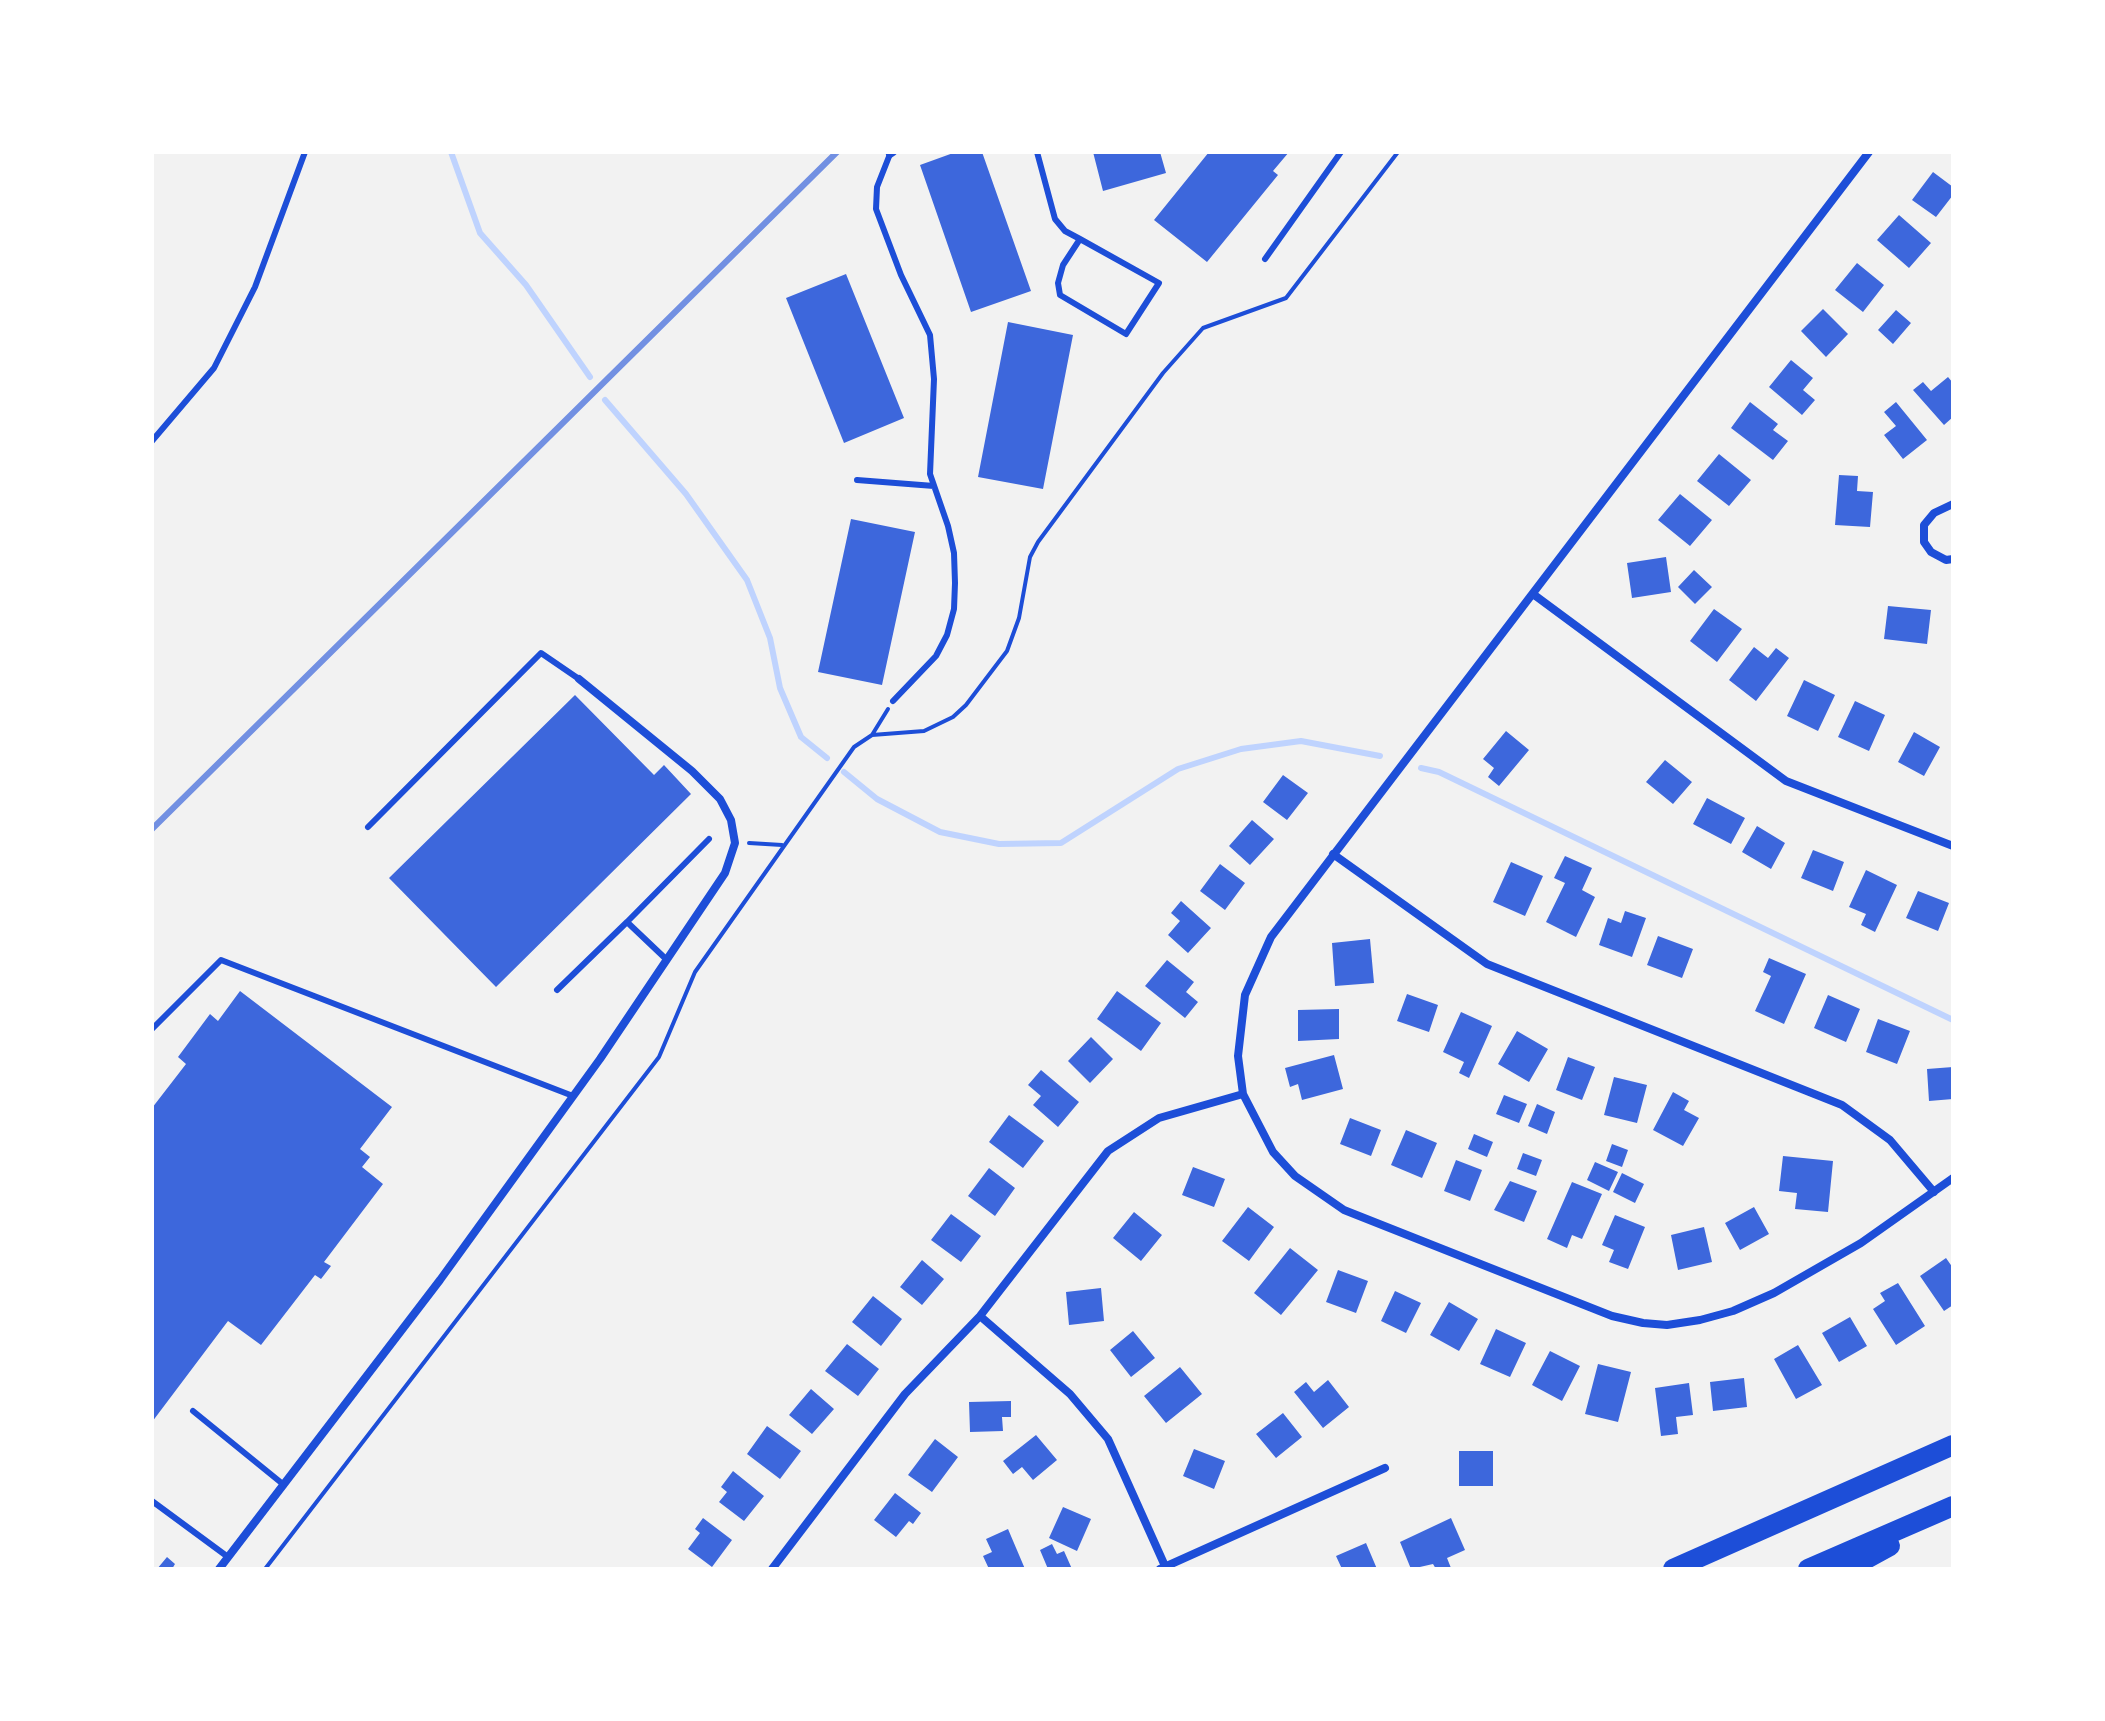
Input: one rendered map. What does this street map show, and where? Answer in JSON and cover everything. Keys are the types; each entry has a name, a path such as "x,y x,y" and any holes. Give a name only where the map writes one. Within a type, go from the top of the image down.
{"highway":[{"path":"1673,1569 1953,1445"},
{"path":"1808,1569 1953,1508"},
{"path":"1848,1569 1953,1508"}],"street":[{"path":"1869,152 1271,937 1255,966 1240,1025 1238,1056 1243,1094 1273,1152 1295,1176 1344,1210 1612,1316 1643,1323 1667,1325 1700,1320 1733,1311 1774,1293 1861,1243 1953,1178"},
{"path":"1953,504 1934,513 1924,525 1924,542 1931,552 1946,560 1953,559"},
{"path":"1533,594 1786,781 1953,846"},
{"path":"219,1569 440,1280 573,1096 725,873 735,843 731,820 720,799 692,771 579,679"},
{"path":"1333,854 1487,964 1842,1105 1890,1140 1934,1192"},
{"path":"772,1569 905,1394 980,1316 1108,1151 1159,1118 1243,1094"},
{"path":"980,1316 1070,1394 1108,1439 1163,1568 1385,1468"}],"lane":[{"path":"152,441 214,368 255,287 305,152"},
{"path":"1037,152 1055,219 1065,231 1080,239 1159,283 1126,334 1060,295 1058,283 1063,265 1080,239"},
{"path":"1265,259 1341,152"},
{"path":"891,153 877,187 876,209 901,275 930,335 934,379 929,446 934,486 954,553 954,609 947,635 936,656 893,701"},
{"path":"857,480 934,486"},
{"path":"368,827 541,653 579,679"},
{"path":"557,990 709,839"},
{"path":"627,922 667,960"},
{"path":"152,1029 221,960 573,1096"},
{"path":"193,1411 284,1485"},
{"path":"152,1501 228,1557"}],"path":[{"path":"872,735 924,731 953,717 966,705 1007,651 1019,618 1030,557 1038,542 1163,373 1203,328 1286,298 1398,152"},
{"path":"265,1569 659,1057 695,972 782,845 854,747 872,735 893,701"},
{"path":"735,843 782,845"}],"building":[{"path":"956,152 982,152 1031,291 971,312 920,165"},
{"path":"1093,152 1160,152 1166,173 1103,191"},
{"path":"1209,152 1289,152 1273,171 1278,175 1207,262 1154,220"},
{"path":"1933,172 1953,187 1953,195 1936,217 1912,200"},
{"path":"1899,215 1931,243 1909,268 1877,240"},
{"path":"1857,263 1884,285 1863,312 1835,290"},
{"path":"846,274 904,418 844,443 786,298"},
{"path":"1823,309 1848,334 1826,357 1801,331"},
{"path":"1896,310 1911,323 1893,344 1878,330"},
{"path":"1008,322 1073,335 1043,489 978,477"},
{"path":"1791,360 1813,378 1803,390 1815,400 1802,415 1769,387"},
{"path":"1948,377 1953,383 1953,417 1944,425 1913,390 1923,382 1931,391"},
{"path":"1750,402 1778,424 1773,430 1788,441 1773,460 1731,428"},
{"path":"1896,402 1927,440 1903,459 1884,435 1896,426 1884,412"},
{"path":"1719,454 1751,480 1729,506 1697,481"},
{"path":"1839,475 1858,476 1857,491 1873,492 1870,527 1835,525"},
{"path":"1680,494 1712,520 1690,546 1658,520"},
{"path":"851,519 915,532 882,685 818,672"},
{"path":"1666,557 1671,592 1632,598 1627,563"},
{"path":"1694,570 1712,587 1695,604 1678,587"},
{"path":"1888,606 1931,610 1927,644 1884,639"},
{"path":"1714,609 1742,629 1717,662 1690,641"},
{"path":"1754,647 1768,658 1776,648 1789,658 1756,701 1729,680"},
{"path":"1804,680 1835,695 1818,731 1787,716"},
{"path":"575,695 654,775 664,765 691,794 496,987 389,878"},
{"path":"1855,701 1885,715 1869,751 1838,737"},
{"path":"1506,731 1529,750 1499,786 1488,777 1494,768 1483,759"},
{"path":"1914,732 1940,747 1924,776 1898,762"},
{"path":"1665,760 1692,782 1673,804 1646,782"},
{"path":"1283,775 1308,793 1287,820 1263,802"},
{"path":"1707,798 1745,818 1731,844 1693,824"},
{"path":"1252,820 1274,839 1250,865 1229,846"},
{"path":"1757,826 1785,843 1771,869 1742,852"},
{"path":"1813,850 1844,862 1833,891 1801,878"},
{"path":"1565,856 1592,868 1582,890 1595,897 1576,937 1546,922 1565,883 1554,878"},
{"path":"1511,862 1543,876 1525,916 1493,902"},
{"path":"1220,864 1245,883 1225,910 1200,891"},
{"path":"1866,870 1897,885 1875,932 1861,925 1866,914 1849,907"},
{"path":"1918,891 1949,903 1938,931 1906,918"},
{"path":"1181,901 1211,928 1188,953 1168,935 1180,921 1171,913"},
{"path":"1625,911 1646,918 1632,957 1599,945 1608,918 1621,923"},
{"path":"1658,936 1693,949 1682,978 1647,965"},
{"path":"1370,939 1374,983 1335,986 1332,943"},
{"path":"1769,958 1806,974 1784,1024 1755,1011 1771,976 1763,972"},
{"path":"1167,960 1194,982 1186,992 1198,1002 1185,1018 1145,986"},
{"path":"240,991 392,1107 360,1149 370,1157 362,1167 383,1184 324,1262 331,1266 321,1279 315,1275 261,1345 228,1321 152,1422 152,1108 186,1064 178,1057 210,1014 218,1021"},
{"path":"1117,991 1161,1023 1141,1051 1097,1019"},
{"path":"1407,994 1438,1005 1429,1032 1397,1021"},
{"path":"1828,995 1860,1009 1846,1042 1814,1028"},
{"path":"1339,1009 1339,1039 1298,1041 1298,1010"},
{"path":"1461,1012 1492,1026 1469,1078 1459,1073 1464,1062 1443,1052"},
{"path":"1878,1019 1910,1031 1897,1064 1866,1052"},
{"path":"1517,1031 1548,1049 1529,1082 1498,1064"},
{"path":"1091,1037 1113,1059 1090,1083 1068,1061"},
{"path":"1334,1055 1343,1089 1302,1100 1298,1084 1290,1087 1285,1068"},
{"path":"1568,1057 1595,1067 1582,1100 1556,1090"},
{"path":"1953,1067 1953,1099 1929,1101 1927,1069"},
{"path":"1041,1070 1079,1102 1058,1127 1033,1105 1041,1096 1028,1085"},
{"path":"1614,1077 1647,1085 1637,1123 1604,1115"},
{"path":"1673,1092 1689,1101 1684,1110 1699,1118 1683,1146 1653,1130"},
{"path":"1504,1095 1527,1104 1519,1123 1496,1114"},
{"path":"1537,1104 1555,1112 1547,1134 1528,1126"},
{"path":"1009,1115 1044,1141 1023,1168 989,1142"},
{"path":"1350,1118 1381,1130 1371,1156 1340,1144"},
{"path":"1406,1130 1437,1143 1422,1178 1391,1165"},
{"path":"1474,1134 1493,1142 1487,1157 1468,1149"},
{"path":"1612,1144 1628,1150 1622,1167 1606,1161"},
{"path":"1523,1153 1542,1160 1536,1176 1517,1169"},
{"path":"1783,1156 1833,1161 1828,1212 1795,1209 1797,1193 1779,1191"},
{"path":"1456,1160 1482,1170 1470,1201 1444,1191"},
{"path":"1595,1162 1618,1172 1609,1191 1587,1180"},
{"path":"1193,1167 1225,1179 1214,1207 1182,1195"},
{"path":"989,1168 1015,1188 995,1216 968,1196"},
{"path":"1622,1173 1644,1184 1635,1203 1613,1192"},
{"path":"1510,1181 1537,1191 1524,1222 1494,1210"},
{"path":"1572,1182 1602,1194 1582,1239 1572,1235 1567,1248 1547,1239"},
{"path":"1248,1207 1274,1227 1249,1261 1222,1241"},
{"path":"1754,1207 1769,1234 1740,1250 1725,1223"},
{"path":"1134,1212 1162,1235 1141,1261 1113,1238"},
{"path":"951,1214 981,1236 961,1262 931,1240"},
{"path":"1615,1215 1645,1227 1628,1269 1609,1262 1614,1250 1602,1245"},
{"path":"1704,1227 1712,1262 1678,1270 1671,1235"},
{"path":"1290,1248 1318,1270 1281,1315 1254,1293"},
{"path":"1946,1258 1953,1268 1953,1305 1944,1311 1920,1276"},
{"path":"922,1260 944,1279 922,1305 900,1287"},
{"path":"1338,1270 1368,1281 1356,1313 1326,1302"},
{"path":"1898,1283 1925,1326 1896,1345 1873,1309 1885,1301 1880,1293"},
{"path":"1101,1288 1104,1321 1069,1325 1066,1292"},
{"path":"1395,1291 1421,1303 1406,1333 1381,1321"},
{"path":"873,1296 902,1319 881,1346 852,1322"},
{"path":"1449,1302 1478,1319 1459,1351 1430,1335"},
{"path":"1850,1317 1867,1346 1839,1362 1822,1333"},
{"path":"1496,1329 1526,1343 1510,1377 1480,1364"},
{"path":"1133,1331 1155,1358 1131,1377 1110,1350"},
{"path":"847,1344 879,1369 858,1396 825,1371"},
{"path":"1798,1345 1822,1385 1796,1399 1774,1359"},
{"path":"1550,1351 1580,1366 1562,1401 1532,1385"},
{"path":"1598,1364 1631,1372 1618,1422 1585,1414"},
{"path":"1180,1367 1202,1394 1166,1423 1144,1396"},
{"path":"1744,1378 1747,1407 1713,1411 1710,1382"},
{"path":"1328,1380 1349,1407 1323,1428 1294,1392 1306,1382 1314,1392"},
{"path":"1689,1383 1693,1415 1676,1417 1678,1434 1661,1436 1655,1388"},
{"path":"811,1389 834,1409 812,1434 789,1415"},
{"path":"1011,1401 1011,1417 1002,1417 1003,1431 970,1432 969,1402"},
{"path":"1283,1413 1302,1437 1276,1458 1256,1434"},
{"path":"767,1426 801,1451 780,1479 747,1454"},
{"path":"1036,1435 1057,1460 1033,1480 1022,1467 1013,1474 1003,1461"},
{"path":"935,1439 958,1457 932,1492 908,1475"},
{"path":"1194,1449 1225,1461 1214,1489 1183,1476"},
{"path":"1459,1451 1493,1451 1493,1486 1459,1486"},
{"path":"733,1471 764,1496 744,1521 719,1502 727,1492 721,1487"},
{"path":"895,1493 921,1513 913,1524 909,1521 896,1537 874,1520"},
{"path":"1063,1507 1091,1519 1077,1551 1049,1538"},
{"path":"703,1518 732,1540 712,1567 688,1549 700,1533 695,1529"},
{"path":"1451,1518 1465,1550 1447,1558 1451,1568 1436,1569 1433,1564 1411,1569 1400,1542"},
{"path":"1008,1529 1025,1569 989,1569 983,1556 992,1552 986,1539"},
{"path":"1366,1543 1377,1569 1342,1569 1336,1556"},
{"path":"1052,1544 1057,1554 1064,1551 1072,1569 1048,1569 1040,1550"},
{"path":"167,1557 175,1564 172,1569 157,1569"}],"waterway":[{"path":"451,152 480,233 526,285 590,377"},
{"path":"605,400 686,494 747,580 770,638 780,688 801,737 827,758"},
{"path":"844,772 877,799 940,832 999,844 1061,843 1178,769 1241,749 1301,741 1380,756"},
{"path":"1421,768 1439,772 1953,1020"}],"railway":[{"path":"152,829 837,152"}]}
